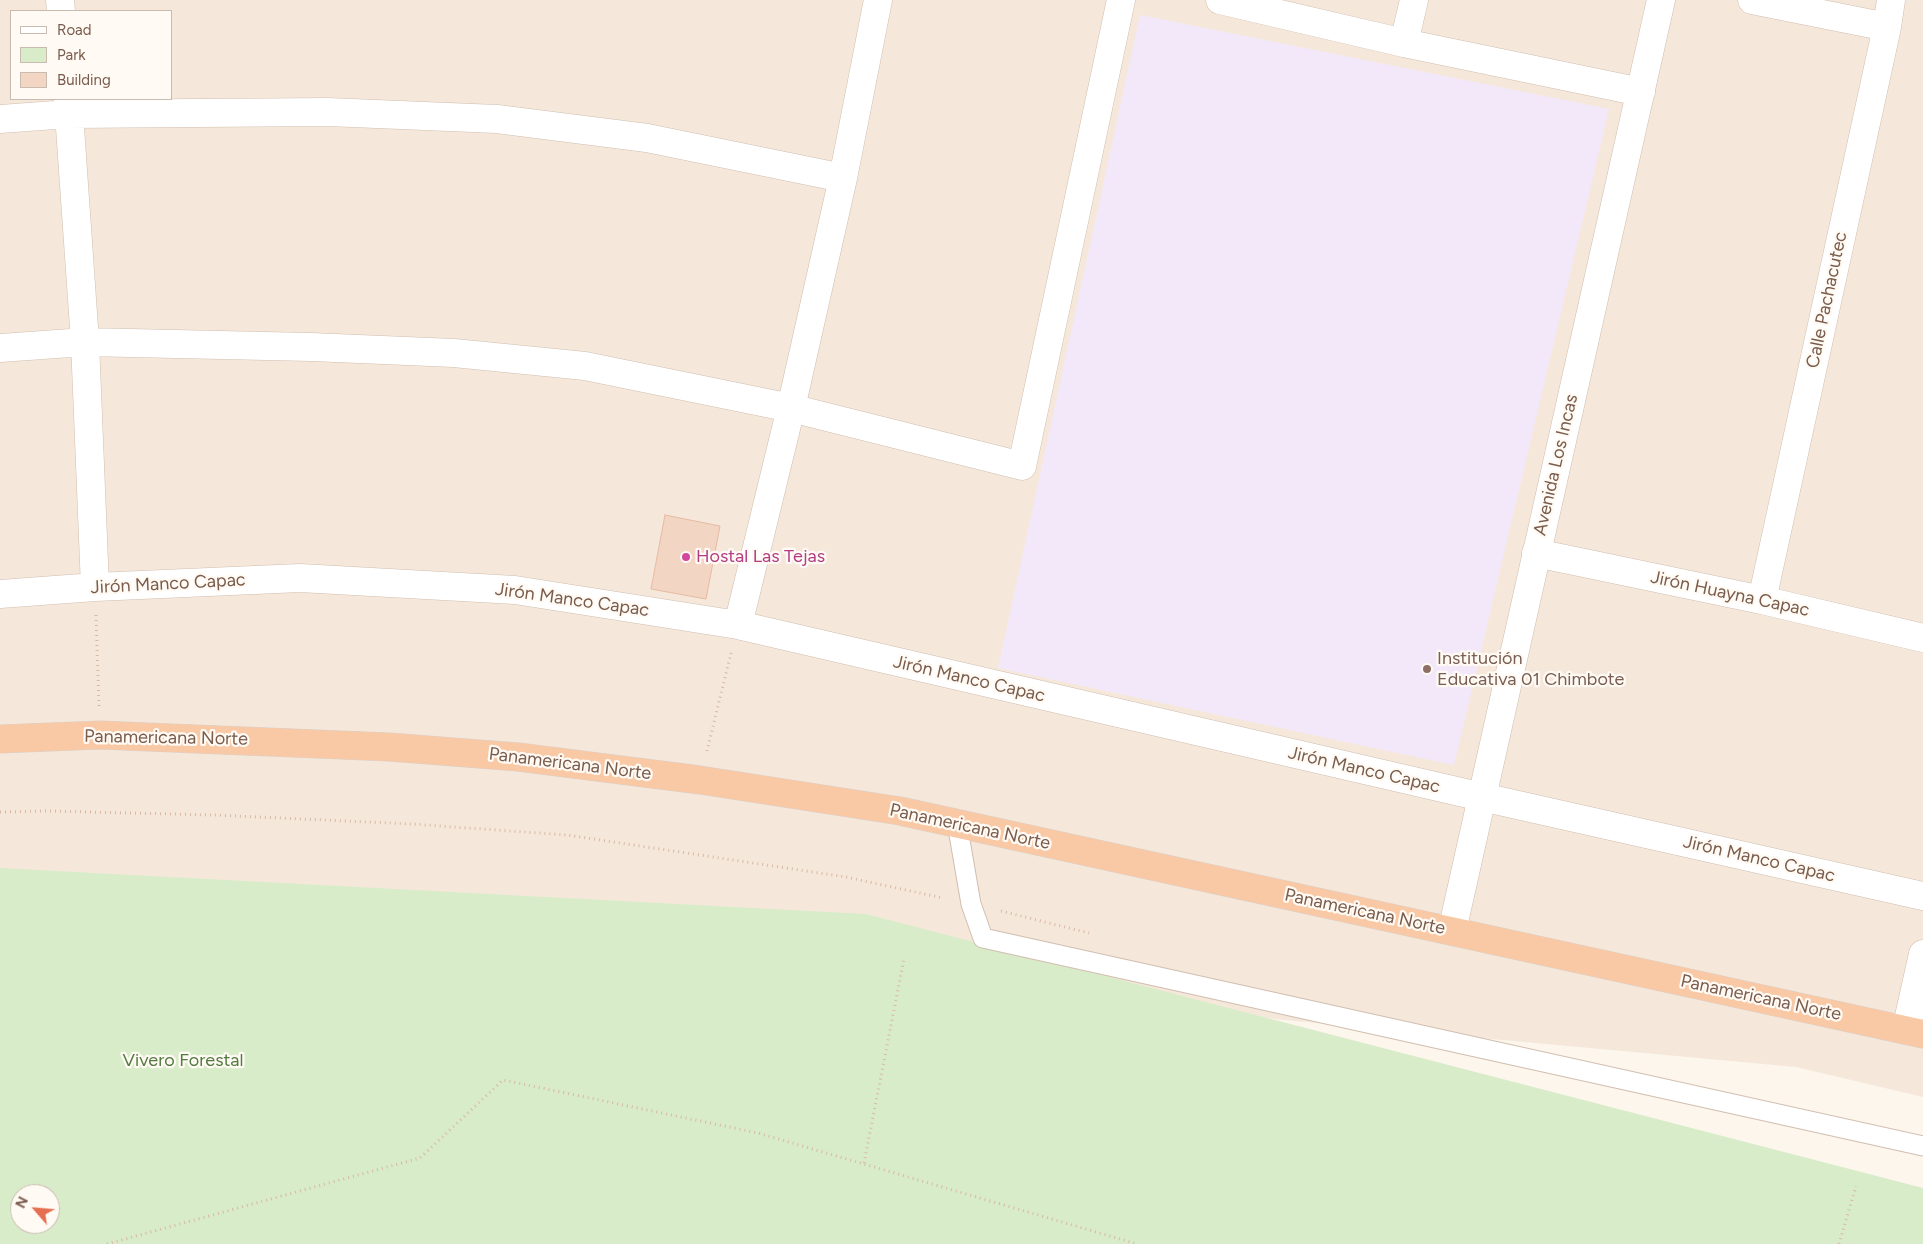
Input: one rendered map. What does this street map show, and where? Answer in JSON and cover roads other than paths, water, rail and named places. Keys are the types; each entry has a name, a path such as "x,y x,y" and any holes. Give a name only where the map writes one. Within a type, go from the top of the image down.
{"highway":[{"name":"Panamericana Norte","path":"0,739 100,735 389,747 518,757 700,780 900,811 1915,1032"}],"street":[{"path":"738,625 791,408 843,178 878,0"},
{"path":"0,348 84,342 311,347 463,354 585,366 791,408 1022,466 1121,0"},
{"path":"1220,0 1404,43 1641,92"},
{"path":"1404,43 1414,0"},
{"name":"Avenida Los Incas","path":"1452,931 1661,0"},
{"path":"1752,0 1887,27"},
{"name":"Calle Pachacutec","path":"1762,600 1892,0"},
{"path":"0,119 68,106 328,112 497,119 647,138 843,178"},
{"path":"68,106 84,342 95,587"},
{"name":"Jirón Huayna Capac","path":"1536,553 1762,600 1923,638"},
{"name":"Jirón Manco Capac","path":"0,594 95,587 300,578 515,590 738,625 1482,797 1923,896"},
{"path":"1915,1032 1923,954"}],"lane":[{"path":"957,823 971,904 983,938 1923,1146"}],"place":[{"name":"Hostal Las Tejas","path":"686,557"},
{"name":"Institución Educativa 01 Chimbote","path":"1427,669"}],"park label":[{"name":"Vivero Forestal","path":"183,1061"}]}
